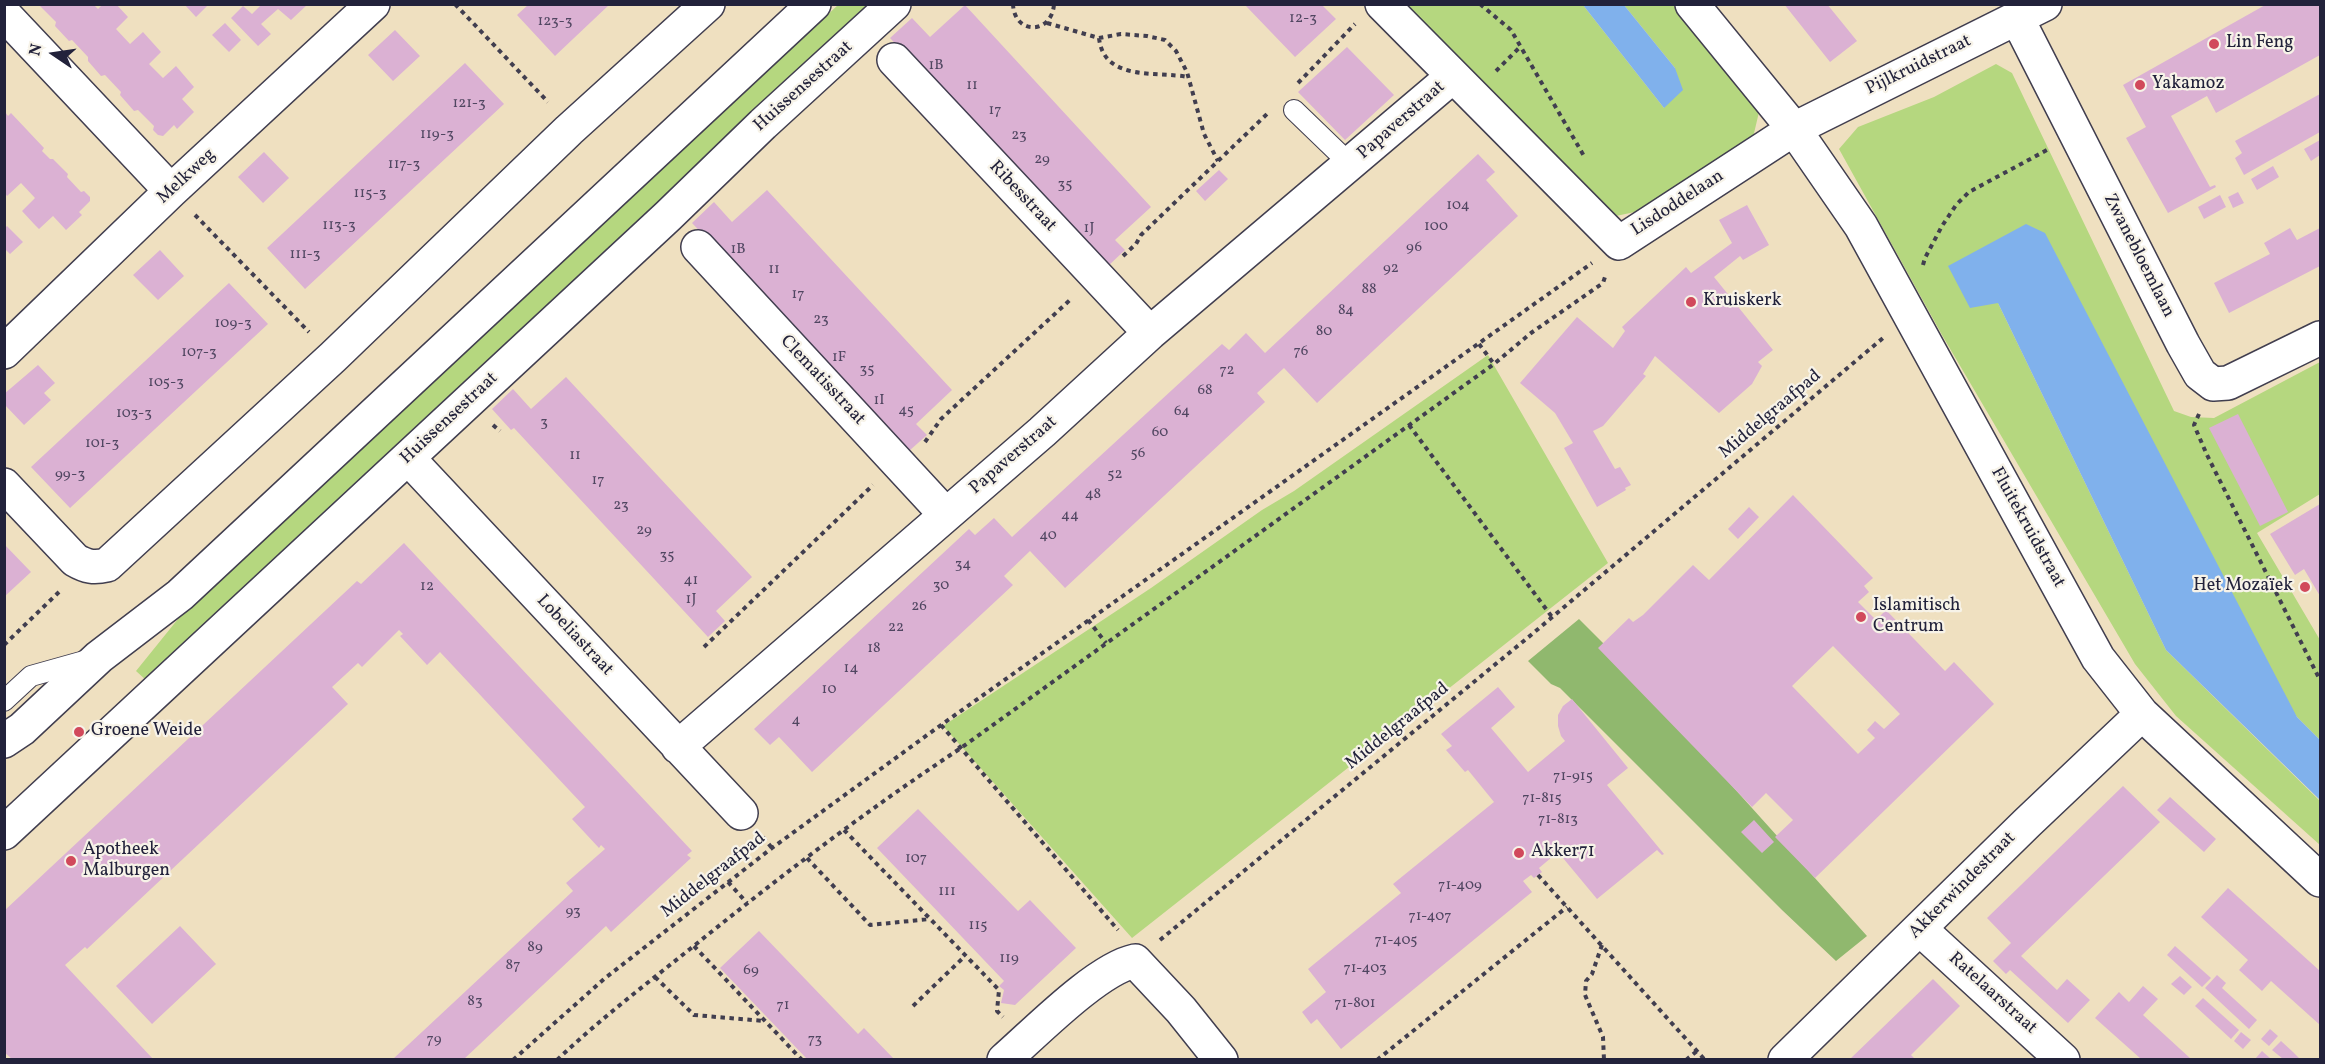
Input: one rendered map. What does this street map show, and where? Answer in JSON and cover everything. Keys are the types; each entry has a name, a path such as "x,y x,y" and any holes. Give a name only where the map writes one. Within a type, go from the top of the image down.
{"street":[{"name":"Melkweg","path":"4,352 171,191 373,4"},
{"path":"4,485 69,553 86,566 107,565 333,357 572,127 708,4"},
{"path":"4,759 13,735 99,657 180,595 814,4"},
{"name":"Huissensestraat","path":"4,833 894,4"},
{"path":"1692,4 1794,129"},
{"name":"Pijlkruidstraat","path":"1794,129 2031,11"},
{"name":"Zwanebloemlaan","path":"2031,11 2076,134 2182,344 2200,374 2213,384"},
{"name":"Lisdoddelaan","path":"1370,13 1452,77 1619,243 1794,129"},
{"path":"4,14 171,191"},
{"name":"Ribesstraat","path":"894,60 1150,333"},
{"name":"Papaverstraat","path":"678,747 1042,432 1150,333 1351,165 1452,77"},
{"name":"Fluitekruidstraat","path":"1794,129 1861,226 2098,658 2142,714 2320,880"},
{"name":"Clematisstraat","path":"698,248 946,515"},
{"path":"2213,384 2228,383 2320,338"},
{"name":"Lobeliastraat","path":"408,458 741,813"},
{"name":"Akkerwindestraat","path":"1785,1059 2142,714"},
{"name":"Ratelaarstraat","path":"1920,929 2063,1059"},
{"path":"1015,1050 1103,976 1128,962 1135,961 1181,1010 1221,1059"}],"lane":[{"name":"Papaverstraat","path":"1285,108 1351,165"},
{"path":"4,701 30,676 99,657"}],"path":[{"path":"455,4 572,127"},
{"path":"1013,4 1014,12 1022,23 1034,28 1047,23 1054,12 1054,4"},
{"path":"1480,4 1511,30 1586,160"},
{"path":"1292,89 1370,13"},
{"path":"1047,23 1099,38 1121,34 1165,40 1176,51 1188,77 1203,134 1218,161"},
{"path":"1099,38 1100,46 1108,59 1120,68 1140,74 1161,73 1188,77"},
{"path":"704,647 897,463 927,441 941,419 1096,276 1109,268 1136,244 1141,235 1218,161 1285,108"},
{"name":"Middelgraafpad","path":"1135,961 1552,617 1904,301 1922,271 1925,258 1942,226 1956,205 1969,192 2076,134"},
{"path":"171,191 333,357"},
{"path":"557,1059 587,1031 747,903 890,795 961,748 1603,283 1619,243"},
{"name":"Middelgraafpad","path":"513,1059 604,978 728,882 941,725 1619,243"},
{"path":"1479,344 1494,364"},
{"path":"2213,384 2194,425 2320,680"},
{"path":"1409,425 1552,617"},
{"path":"4,645 86,566"},
{"path":"1088,620 1106,643"},
{"path":"941,725 1121,934 1135,961"},
{"path":"844,830 999,990 998,1011 1015,1050"},
{"path":"807,858 870,925 931,919"},
{"path":"1538,875 1705,1059"},
{"path":"728,882 747,903"},
{"path":"1377,1059 1567,907"},
{"path":"1602,945 1592,974 1586,981 1585,995 1603,1037 1604,1059"},
{"path":"694,946 802,1059"},
{"path":"914,1006 965,956"},
{"path":"655,977 694,1015 765,1021"},
{"path":"1686,1059 1697,1051"}],"green space":[{"path":"838,5 868,5 147,681 136,671 178,619"},
{"path":"1401,5 1583,5 1664,108 1675,68 1624,5 1673,5 1759,112 1751,146 1644,210 1616,216 1596,213"},
{"path":"1996,64 2012,73 2174,411 2191,417 2214,418 2320,362 2320,494 2257,533 2320,640 2320,740 2297,717 1998,303 2166,650 2320,801 2320,845 2176,716 2135,664 1942,335 1839,149 1858,127 1934,97"},
{"path":"1488,355 1608,563 1132,938 943,726 1151,588 1262,510 1294,491"},
{"path":"1579,619 1610,650 1867,936 1836,961 1560,688 1551,684 1528,661"}],"water":[{"path":"1583,5 1624,5 1675,68 1683,90 1664,108"},
{"path":"2026,224 2045,233 2297,717 2320,740 2320,800 2166,650 1998,303 1970,308 1948,266"}],"building":[{"path":"38,4 93,4 98,9 103,4 116,4 128,17 116,29 130,44 143,32 161,52 149,64 163,78 176,66 194,87 182,99 194,112 177,129 174,125 163,136 158,135 153,130 154,126 138,110 134,111 120,95 121,92 105,75 101,76 88,61 88,57 72,40 69,41 55,26 56,22"},
{"path":"184,4 209,4 196,17"},
{"path":"262,4 308,4 291,20 278,9 261,24 271,34 258,46 231,18 243,6 252,14"},
{"path":"529,4 610,4 555,56 517,15"},
{"path":"1784,4 1827,4 1857,41 1830,62"},
{"path":"2267,4 2320,4 2320,55 2216,113 2207,96 2171,116 2210,187 2215,185 2216,187 2168,213 2126,138 2146,127 2123,85"},
{"path":"965,5 1151,207 1115,240 1125,250 1107,267 890,38 912,18 930,37"},
{"path":"1245,5 1322,5 1336,19 1295,57"},
{"path":"225,23 241,40 229,52 212,35"},
{"path":"395,30 420,56 393,81 368,55"},
{"path":"1347,47 1394,95 1345,140 1298,92"},
{"path":"465,63 504,104 305,289 267,248"},
{"path":"2320,94 2320,132 2244,175 2235,158 2242,153 2235,141"},
{"path":"5,112 8,116 11,113 44,148 42,151 68,174 67,177 81,192 84,191 90,197 90,201 79,212 82,215 66,230 53,216 39,229 34,224 22,211 35,198 21,183 7,196 5,193"},
{"path":"2320,140 2320,155 2311,161 2304,149"},
{"path":"264,152 289,178 263,203 238,177"},
{"path":"1478,154 1495,172 1486,180 1518,216 1317,403 1284,368 1257,393 1265,402 1065,588 1030,551 1004,576 1013,585 812,772 779,737 770,745 754,729 969,529 975,535 994,518 1012,537 1222,344 1229,350 1246,333 1265,353"},
{"path":"2273,166 2279,177 2257,190 2251,179"},
{"path":"1219,170 1228,179 1205,201 1196,191"},
{"path":"767,190 952,390 916,424 927,435 909,451 692,223 714,202 732,222"},
{"path":"2238,192 2244,203 2233,208 2228,197"},
{"path":"2220,195 2226,207 2204,219 2198,207"},
{"path":"1747,205 1769,245 1743,260 1740,256 1714,277 1773,350 1758,362 1762,366 1752,384 1719,413 1655,356 1643,374 1646,376 1603,426 1593,431 1615,469 1620,467 1631,485 1597,507 1564,448 1573,443 1555,413 1520,383 1577,317 1613,348 1625,331 1622,327 1686,267 1691,273 1732,243 1719,220"},
{"path":"7,226 23,242 10,254 4,248 4,229"},
{"path":"2290,228 2297,240 2320,228 2320,266 2229,313 2214,283 2270,254 2264,243"},
{"path":"160,250 184,276 158,300 133,275"},
{"path":"229,283 268,324 70,508 31,467"},
{"path":"38,365 55,383 44,393 51,400 24,425 4,404 4,394"},
{"path":"566,377 752,577 716,611 725,621 708,637 514,428 511,430 492,409 513,389 531,409"},
{"path":"2238,414 2288,512 2260,526 2209,428"},
{"path":"1793,495 1873,578 1864,586 1869,592 1858,602 1876,620 1886,610 1945,671 1954,662 1994,704 1815,878 1775,837 1793,820 1766,793 1752,807 1598,648 1629,618 1633,622 1643,615 1693,565 1709,580","holes":["1833,646 1900,714 1884,729 1875,721 1867,730 1875,738 1858,754 1792,686"]},
{"path":"2320,504 2320,596 2304,569 2295,575 2270,534"},
{"path":"1749,507 1759,517 1738,539 1728,529"},
{"path":"404,543 692,851 687,855 691,858 611,932 606,926 464,1059 393,1059 573,891 566,883 605,849 601,845 599,848 572,819 585,807 440,652 427,665 400,636 403,634 399,630 362,667 358,663 332,687 348,704 87,949 85,947 65,965 153,1059 12,1059 4,1052 4,911 357,581 361,584"},
{"path":"4,544 31,572 4,597"},
{"path":"1498,687 1515,707 1491,728 1528,772 1565,741 1558,726 1558,715 1563,706 1572,699 1628,768 1607,785 1664,854 1662,855 1657,850 1597,899 1558,852 1539,868 1542,872 1534,878 1531,875 1523,881 1532,892 1341,1049 1317,1019 1311,1024 1302,1012 1326,992 1308,969 1401,893 1393,884 1494,802 1468,770 1465,772 1446,750 1452,746 1441,734"},
{"path":"2123,786 2160,822 2021,956 2057,990 2067,979 2090,1000 2068,1023 2010,970 2006,974 1993,961 2011,943 1987,918"},
{"path":"2170,797 2216,839 2204,852 2157,810"},
{"path":"918,809 1018,911 1030,900 1076,948 1015,1005 1001,1003 1004,990 999,986 1004,981 877,848"},
{"path":"1754,820 1774,842 1762,853 1741,832"},
{"path":"2228,888 2320,971 2320,1025 2271,981 2262,991 2239,970 2248,960 2201,917"},
{"path":"180,926 216,964 152,1024 116,986"},
{"path":"759,931 858,1034 864,1028 894,1059 807,1059 720,968"},
{"path":"2175,946 2211,978 2202,987 2167,955"},
{"path":"2217,975 2226,983 2222,988 2257,1020 2249,1029 2205,988"},
{"path":"2180,976 2192,987 2184,995 2171,984"},
{"path":"1933,979 1960,1006 1911,1055 1915,1059 1850,1059"},
{"path":"2143,986 2158,999 2143,1015 2191,1059 2141,1059 2095,1018 2119,992 2129,1002"},
{"path":"2203,998 2239,1030 2231,1039 2195,1006"},
{"path":"2270,1029 2278,1036 2269,1046 2261,1039"},
{"path":"2241,1032 2251,1040 2243,1049 2234,1041"},
{"path":"2281,1041 2300,1059 2283,1059 2272,1050"},
{"path":"2262,1051 2271,1059 2255,1059"}],"place":[{"name":"Lin Feng","path":"2214,44"},
{"name":"Yakamoz","path":"2140,85"},
{"name":"Kruiskerk","path":"1691,302"},
{"name":"Het Mozaïek","path":"2305,587"},
{"name":"Islamitisch Centrum","path":"1861,617"},
{"name":"Groene Weide","path":"79,732"},
{"name":"Akker71","path":"1519,853"},
{"name":"Apotheek Malburgen","path":"71,861"}]}
